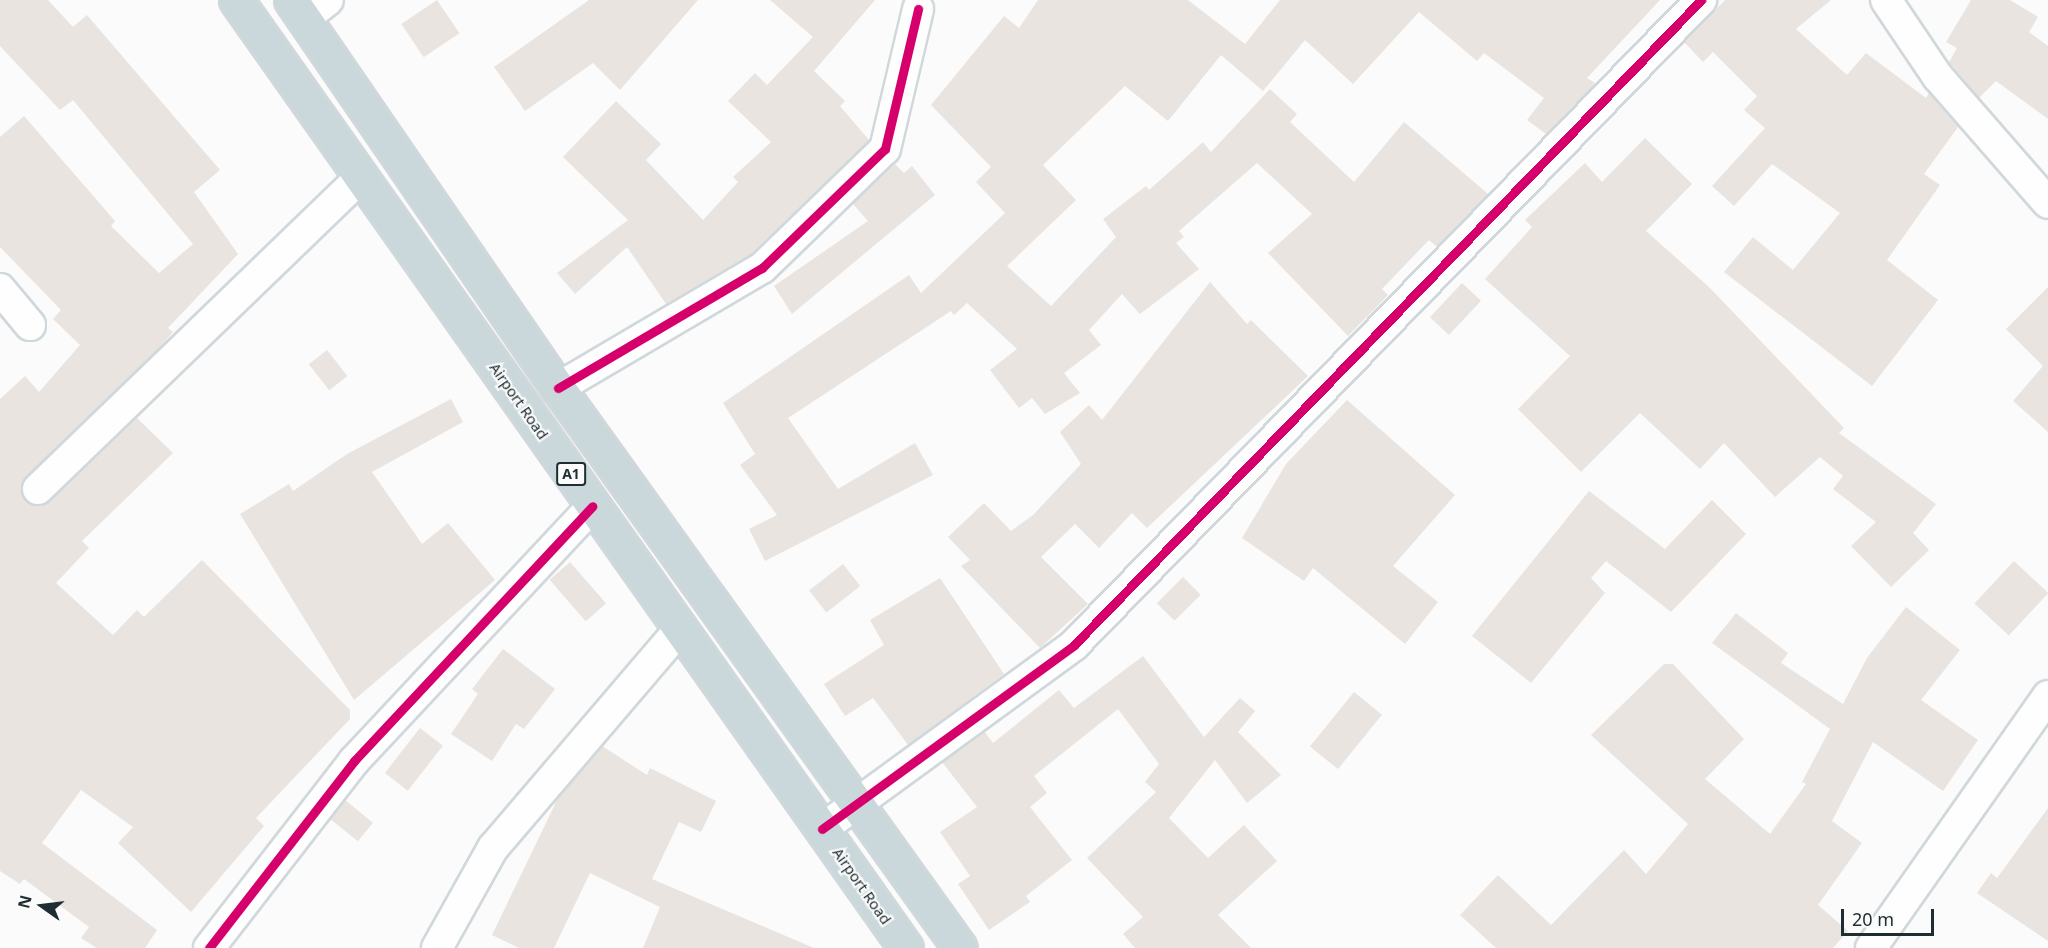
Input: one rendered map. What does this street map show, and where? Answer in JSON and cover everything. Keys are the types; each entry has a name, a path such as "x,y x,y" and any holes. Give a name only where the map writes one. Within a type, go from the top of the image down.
{"highway":[{"name":"Airport Road","path":"236,0 906,948"},
{"name":"A1","path":"308,6 558,388 960,948"}],"street":[{"path":"822,829 858,805 1074,645 1701,0"},
{"path":"1886,0 1938,77 2048,203"},
{"path":"558,388 762,268 885,149 918,9"},
{"path":"38,489 360,178"},
{"path":"0,289 30,325"},
{"path":"209,948 354,761 593,506"},
{"path":"437,948 493,848 680,629"},
{"path":"1871,948 2048,696"}],"building":[{"path":"0,0 48,0 73,27 87,15 220,170 194,192 238,254 168,328 173,332 159,348 22,484 26,501 50,502 137,418 173,453 82,541 89,548 56,583 113,635 137,610 144,617 202,560 350,710 350,719 256,818 264,826 191,912 118,843 133,827 81,790 42,843 157,930 145,948 97,948 81,938 89,927 24,879 20,884 0,871 0,399 25,376 39,392 80,345 53,319 61,310 0,247 0,137 24,116 115,221 111,226 159,273 193,244 73,100 60,110 0,46"},
{"path":"437,0 459,33 424,57 401,24"},
{"path":"589,0 698,0 620,90 593,63 525,111 494,67"},
{"path":"770,0 875,0 814,71 845,101 840,106 869,140 751,254 666,304 627,247 575,294 557,273 628,220 563,157 616,101 661,144 646,160 703,220 738,182 733,177 771,142 728,101 755,73 767,85 813,37"},
{"path":"1038,0 1188,0 1245,44 1280,0 1660,0 1587,78 1595,83 1546,134 1527,120 1544,98 1484,53 1477,61 1419,12 1353,84 1305,40 1263,91 1221,55 1168,121 1125,86 1043,165 1076,200 1007,266 1051,306 1116,237 1103,219 1146,186 1149,190 1203,142 1211,152 1270,89 1297,114 1290,122 1354,182 1404,122 1488,194 1437,247 1429,240 1382,289 1388,295 1348,336 1268,253 1312,214 1257,163 1179,231 1184,237 1176,243 1199,269 1140,314 1122,294 1089,330 1101,345 1064,373 1080,393 1045,414 1032,398 1019,408 990,370 1017,349 967,303 954,315 951,311 788,418 838,489 915,443 933,475 765,561 749,529 777,515 740,465 755,454 723,403 909,275 921,293 1005,213 976,182 991,167 931,105 1004,16 1019,28"},
{"path":"1725,0 1831,0 1796,29 1847,75 1866,53 1926,98 1929,93 1958,127 1924,174 1940,185 1887,260 1938,300 1872,386 1724,272 1753,237 1793,270 1840,213 1772,164 1734,206 1712,186 1765,128 1744,110 1757,96 1713,52 1703,62 1684,42"},
{"path":"1971,0 2010,0 2038,17 2029,32 2048,46 2048,119 1996,81 1979,98 1949,62 1957,48 1946,42"},
{"path":"1645,138 1692,184 1646,231 1710,288 1844,428 1839,433 1936,504 1913,533 1929,550 1891,587 1851,546 1876,522 1833,489 1843,476 1820,457 1775,497 1724,443 1700,469 1640,413 1581,472 1518,409 1570,356 1485,279 1532,227 1525,220 1585,163 1602,182"},
{"path":"895,164 904,173 912,166 935,195 792,314 774,286 868,221 853,204"},
{"path":"1210,282 1247,324 1251,320 1308,376 1147,528 1132,513 1099,548 1075,524 1041,557 1088,604 1040,648 961,566 970,560 948,537 984,503 1011,531 1033,515 1081,464 1060,432 1089,405 1102,420"},
{"path":"1462,283 1481,301 1449,335 1430,317"},
{"path":"2048,287 2048,432 2013,401 2043,366 2006,329"},
{"path":"327,350 347,376 329,390 309,364"},
{"path":"451,399 463,422 372,472 422,544 448,523 495,580 354,700 240,514 289,484 293,491 347,454"},
{"path":"1347,400 1455,495 1393,566 1438,602 1405,644 1313,568 1304,581 1242,538 1286,464"},
{"path":"1589,491 1665,549 1712,500 1746,534 1671,612 1606,561 1591,578 1605,593 1531,683 1472,636"},
{"path":"2014,561 2048,593 2009,635 1974,603"},
{"path":"570,562 606,604 586,621 550,580"},
{"path":"843,564 860,586 826,613 809,590"},
{"path":"1183,577 1201,595 1175,621 1157,603"},
{"path":"940,578 1004,674 908,745 873,698 845,716 824,684 884,645 870,620"},
{"path":"1906,607 1960,650 1921,700 1978,740 1943,791 1873,742 1832,821 1862,843 1818,905 1848,931 1833,948 1496,948 1460,915 1498,875 1551,925 1624,850 1646,874 1688,824 1591,735 1664,664 1673,664 1744,739 1705,779 1770,834 1806,784 1802,782 1830,729 1712,643 1736,613 1788,653 1781,663 1843,704 1867,658"},
{"path":"503,649 555,689 524,729 516,724 492,761 451,734 478,694 472,689"},
{"path":"1143,656 1204,737 1240,698 1255,711 1238,732 1281,775 1247,803 1215,760 1169,818 1208,858 1244,825 1277,861 1218,915 1251,948 1135,948 1123,934 1143,917 1087,858 1156,792 1145,782 1159,764 1118,709 1034,776 1047,793 1030,807 1072,860 1026,896 1030,902 989,930 958,884 970,876 940,832 977,807 942,762 985,732 993,743 1059,690 1074,708"},
{"path":"1354,692 1382,715 1338,769 1310,746"},
{"path":"420,728 443,746 408,791 385,773"},
{"path":"602,746 647,775 650,768 716,801 701,832 679,822 652,879 814,948 643,948 660,907 590,873 554,948 519,948 492,935 558,798"},
{"path":"345,800 373,823 358,841 330,819"},
{"path":"2048,808 2048,941 1977,893 1991,873 1997,878"}],"cycle path":[{"path":"822,829 1074,645 1701,0"},
{"path":"558,388 762,268 885,149 918,9"},
{"path":"209,948 354,761 593,506"}]}
